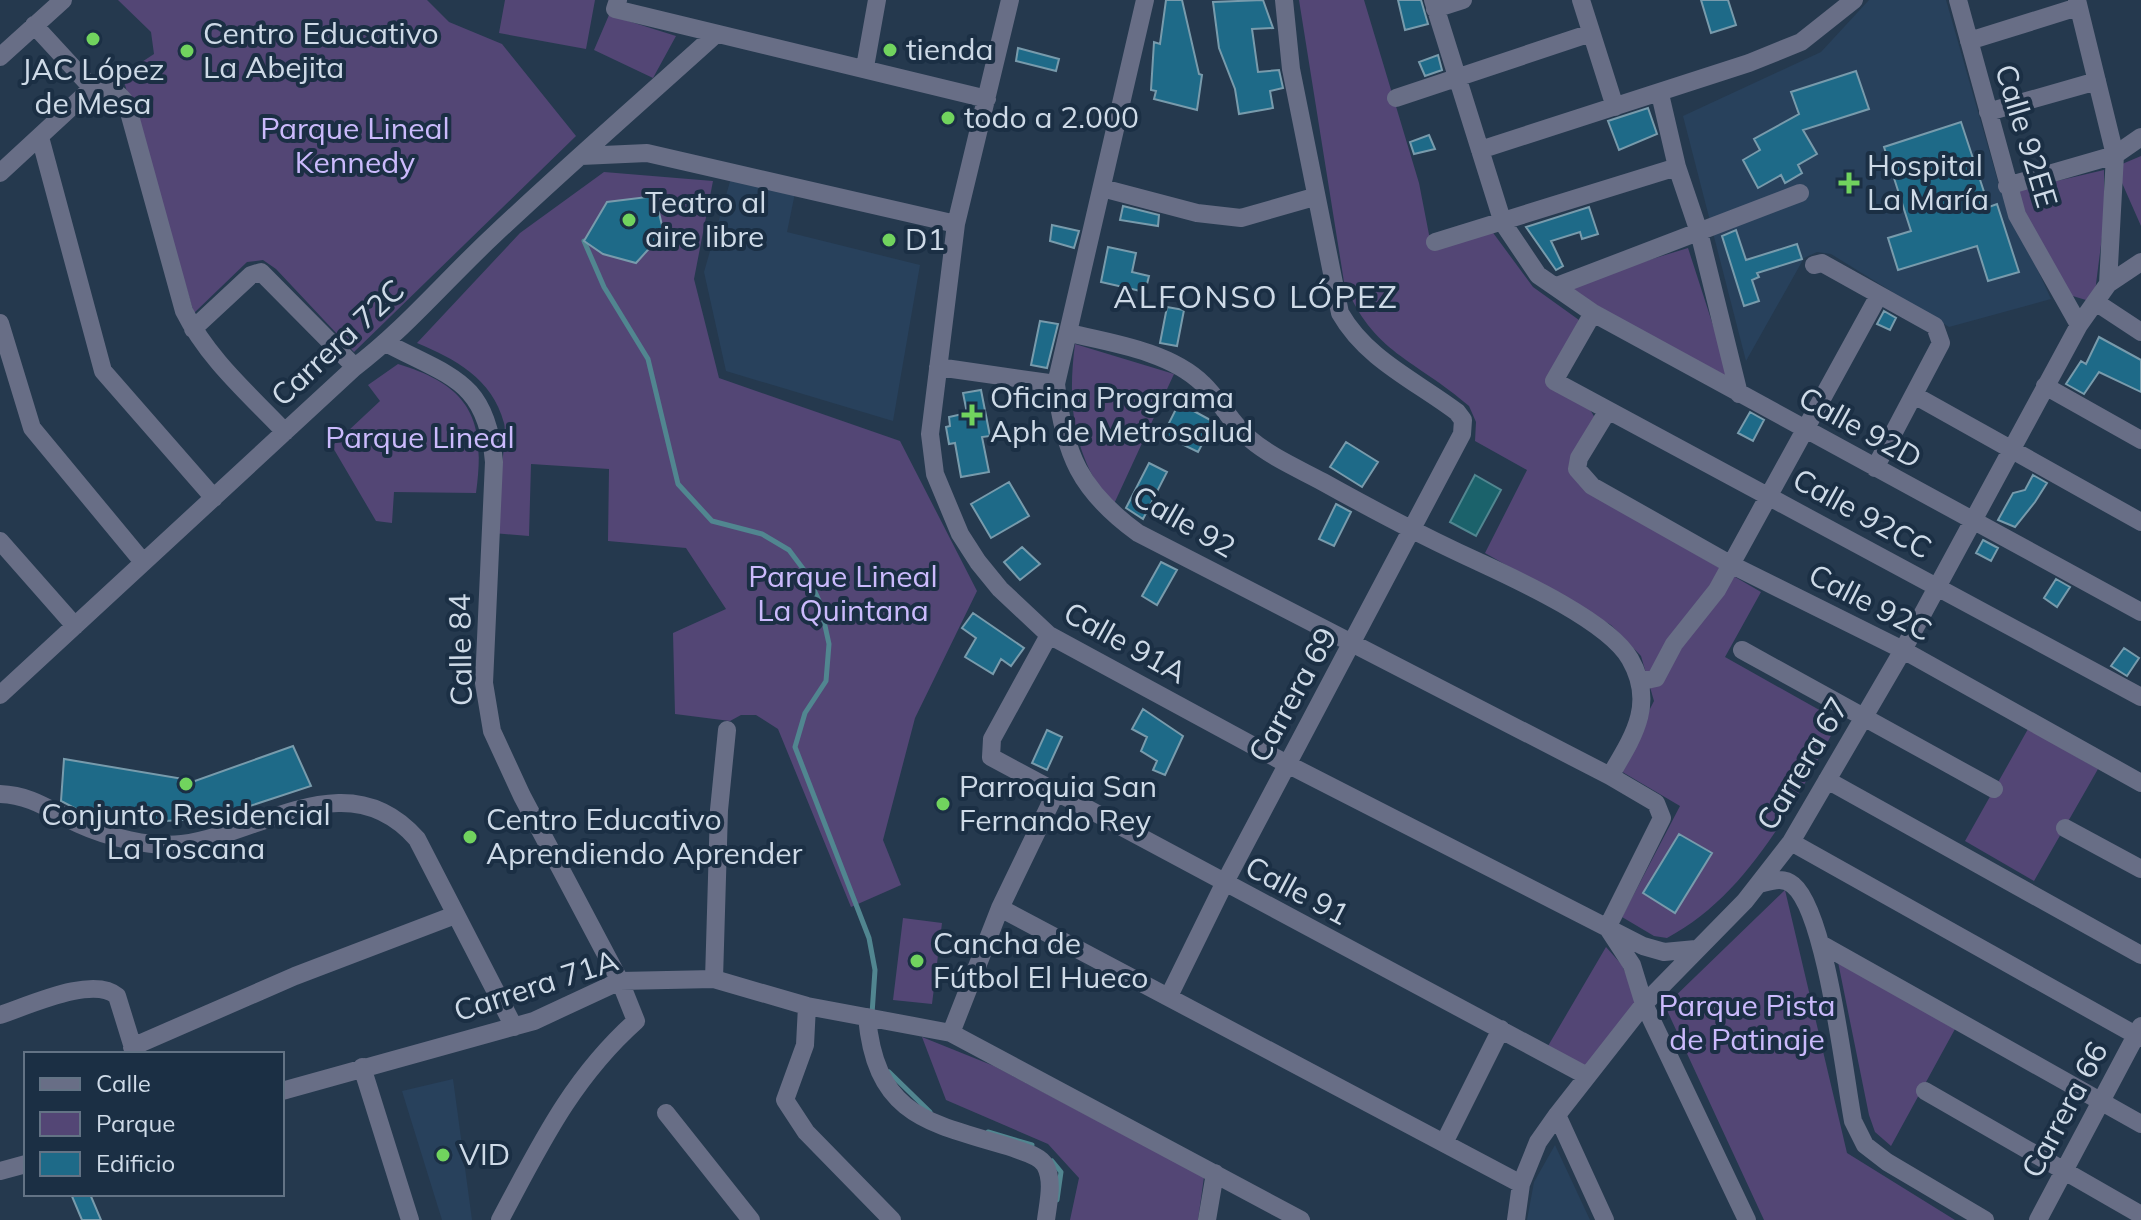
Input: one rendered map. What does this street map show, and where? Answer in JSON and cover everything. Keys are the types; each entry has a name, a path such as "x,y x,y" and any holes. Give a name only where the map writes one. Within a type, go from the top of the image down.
{"street":[{"path":"865,67 877,0"},
{"name":"Calle 91A","path":"1010,0 956,224 930,434 935,474 946,502 978,562 1000,589 1049,635 1287,764 1643,946 1664,952 1696,949"},
{"name":"Calle 92","path":"1145,0 1056,384 1064,433 1075,466 1095,496 1138,533 1610,776 1656,803 1660,810 1660,825 1607,928"},
{"path":"1102,188 1197,213 1241,218 1314,197 1291,69 1284,0"},
{"path":"1434,5 1463,0"},
{"path":"1581,0 1615,107"},
{"path":"1480,150 1660,94 1801,42 1854,0"},
{"name":"Calle 92EE","path":"1958,0 2017,215 2079,325"},
{"path":"0,57 57,2"},
{"path":"1969,41 2077,4 2115,155 2108,284"},
{"path":"616,5 716,34 865,67 987,99"},
{"name":"Calle 92D","path":"1434,5 1503,223 1531,266 1593,313 2141,612"},
{"path":"34,25 92,88"},
{"path":"1396,98 1591,33"},
{"name":"Carrera 72C","path":"3,687 75,626 355,367 386,343 420,304 716,34"},
{"path":"1988,112 2097,81"},
{"path":"0,173 92,88 106,88 120,94 127,105 184,311 210,355 285,432"},
{"path":"1660,94 1677,167 1699,232 1739,394"},
{"path":"40,137 103,371 214,498"},
{"path":"2007,186 2115,155 2141,137"},
{"path":"581,156 647,153 956,224"},
{"path":"1435,242 1677,167"},
{"path":"1557,286 1800,193"},
{"name":"Carrera 69","path":"1169,996 1224,884 1413,532 1462,434 1463,420 1352,334 1340,313 1332,285 1314,197"},
{"path":"2108,284 2141,262"},
{"path":"1814,265 1822,263 1935,326 1940,333 1941,343 1875,468"},
{"path":"193,329 251,275 261,272 355,367"},
{"name":"Carrera 67","path":"1516,1220 1521,1184 1538,1142 1557,1115 1644,1004 1759,884 1791,842 1903,650 2079,325 2108,284"},
{"path":"1642,681 1656,678 1674,644 1717,590 1879,295"},
{"path":"2097,303 2141,332"},
{"name":"Calle 92CC","path":"1593,313 1554,381 2141,697"},
{"path":"0,323 32,428 143,562"},
{"path":"1069,333 1168,360 1190,372 1250,440 1413,532 1498,571 1613,635 1630,659 1641,683 1643,706 1640,726 1610,776"},
{"name":"Calle 84","path":"386,343 458,380 477,399 491,428 494,462 484,683 492,731 541,835 620,981 636,1021 592,1064 571,1092 500,1220"},
{"path":"938,367 1056,384"},
{"path":"2045,386 2141,440"},
{"path":"1914,395 2141,522"},
{"name":"Calle 92C","path":"1607,412 1579,458 1577,469 1592,486 1730,564 1903,650 2141,783"},
{"path":"0,541 75,626"},
{"name":"Calle 91","path":"1049,635 990,748 991,757 1055,794 1587,1076"},
{"path":"1742,650 1994,789"},
{"path":"714,979 719,810 727,730"},
{"path":"1827,780 2141,955"},
{"path":"0,794 44,803 79,824 112,835 168,844 207,839 322,802 353,804 388,814 417,839 514,1027"},
{"path":"951,1033 1000,908 1055,794"},
{"path":"2065,828 2141,869"},
{"path":"1791,842 2139,1033"},
{"path":"1759,884 1781,879 1791,882 1803,895 1821,944 1853,1121 1865,1145 1887,1162 1985,1220"},
{"path":"1000,908 1521,1184"},
{"path":"0,1015 87,988 104,988 117,996 134,1050 295,976 455,915"},
{"name":"Calle 91A","path":"1607,928 1632,965 1644,1004 1747,1220"},
{"path":"1821,944 2141,1124"},
{"name":"Carrera 71A","path":"284,1090 534,1021 620,981 714,979 807,1006 951,1033 1301,1220"},
{"path":"807,1006 805,1045 785,1100 806,1132 892,1220"},
{"path":"867,1017 869,1043 877,1067 903,1105 946,1130 1032,1155 1045,1165 1050,1188 1046,1220"},
{"path":"1444,1143 1501,1029"},
{"name":"Carrera 66","path":"2038,1220 2139,1033"},
{"path":"362,1067 408,1220"},
{"path":"1925,1091 2141,1215"},
{"path":"666,1113 751,1220"},
{"path":"1557,1115 1605,1220"},
{"path":"0,1171 24,1165"},
{"path":"1207,1220 1215,1173"}],"shaded area":[{"name":"Hospital La María","path":"1869,0 1946,0 1999,185 2051,299 1949,327 1831,254 1817,252 1804,258 1746,361 1683,116 1821,52"},
{"path":"731,178 795,193 787,232 920,265 893,421 726,371 704,272"},
{"path":"1475,475 1501,490 1476,536 1450,522"},
{"name":"VID","path":"453,1079 472,1220 442,1220 402,1091"},
{"path":"1555,1145 1590,1220 1527,1220 1534,1182"}],"green space":[{"name":"Parque Lineal Kennedy","path":"118,0 427,0 449,22 502,44 576,136 354,352 276,269 263,260 247,262 194,313 122,75 154,54 151,32"},
{"path":"505,0 595,0 586,49 499,33"},
{"path":"1299,0 1364,0 1419,183 1432,250 1491,230 1533,287 1579,320 1546,382 1582,402 1595,419 1573,454 1587,491 1761,592 1725,657 1839,721 1787,813 1746,871 1696,920 1667,938 1654,936 1622,917 1680,806 1619,770 1654,701 1641,656 1611,625 1485,553 1527,470 1475,441 1476,422 1469,406 1382,340 1355,306 1344,282"},
{"path":"609,15 676,36 653,78 594,50"},
{"path":"2141,156 2141,226 2115,167"},
{"path":"2104,170 2104,221 2095,292 2086,300 2066,294 2014,191"},
{"name":"Parque Lineal La Quintana","path":"604,172 713,181 694,279 719,378 900,441 977,591 915,718 883,840 901,885 851,907 778,729 756,715 741,715 730,721 675,714 673,633 726,609 686,548 608,541 609,469 531,464 529,536 493,533 505,430 498,407 491,394 470,372 417,343 520,233"},
{"path":"1688,248 1732,384 1574,292 1574,283"},
{"path":"1075,344 1174,374 1113,506 1089,469 1076,430 1072,388"},
{"name":"Parque Lineal","path":"398,364 423,373 457,395 468,409 475,426 479,467 476,493 394,492 392,523 376,521 332,446 380,401 368,385"},
{"path":"2028,729 2098,769 2034,881 1965,841"},
{"name":"Parque Pista de Patinaje","path":"1785,890 1847,1153 1955,1220 1764,1220 1665,1006"},
{"name":"Cancha de Fútbol El Hueco","path":"903,918 942,923 932,1004 893,1000"},
{"path":"1606,947 1622,965 1638,1002 1585,1068 1548,1046"},
{"path":"1838,962 1955,1029 1891,1146 1875,1132 1869,1115"},
{"path":"922,1037 994,1066 1204,1177 1198,1220 1070,1220 1079,1178 1048,1144 946,1100"}],"building":[{"path":"1166,0 1182,0 1199,74 1202,75 1197,110 1154,99 1156,91 1151,90 1154,42 1160,44"},
{"path":"1263,0 1273,28 1252,29 1258,72 1279,70 1283,88 1270,91 1273,108 1239,114 1235,89 1219,48 1213,2"},
{"path":"1398,0 1421,0 1428,24 1405,30"},
{"path":"1701,0 1728,0 1736,25 1711,33"},
{"path":"1018,48 1059,59 1056,71 1016,61"},
{"path":"1438,55 1442,70 1425,76 1419,62"},
{"path":"1856,71 1869,109 1803,130 1817,154 1798,165 1802,173 1785,183 1781,175 1758,188 1743,160 1760,150 1754,139 1799,114 1791,92"},
{"path":"1648,108 1657,134 1619,150 1608,121"},
{"path":"1961,122 1989,207 1997,204 2019,272 1988,281 1977,246 1898,270 1888,238 1911,231 1884,147"},
{"path":"1429,135 1435,149 1414,154 1410,142"},
{"name":"Teatro al aire libre","path":"655,196 665,238 655,242 636,263 603,254 584,241 607,202"},
{"path":"1123,206 1159,215 1158,226 1120,220"},
{"path":"1589,207 1598,234 1582,239 1580,232 1551,241 1563,266 1556,270 1526,227"},
{"path":"1052,225 1079,231 1074,248 1050,241"},
{"path":"1736,230 1746,260 1797,244 1802,259 1757,273 1759,277 1752,280 1759,301 1744,306 1722,236"},
{"path":"1108,247 1136,253 1132,272 1149,276 1145,292 1101,282"},
{"path":"1167,307 1184,310 1177,346 1160,343"},
{"path":"1884,311 1896,318 1890,330 1877,324"},
{"path":"1040,321 1058,324 1047,368 1031,365"},
{"path":"2099,337 2141,360 2141,392 2099,372 2084,394 2066,384 2081,361 2086,364"},
{"path":"981,390 990,436 982,437 989,472 961,477 955,443 949,444 946,427 950,426 949,417 967,413 963,393"},
{"path":"1179,403 1214,422 1198,452 1163,435"},
{"path":"1750,412 1764,420 1753,441 1738,433"},
{"path":"1346,442 1378,462 1362,487 1330,467"},
{"path":"1149,463 1167,472 1143,519 1126,508"},
{"path":"2033,475 2047,483 2035,502 2015,527 1998,520 2013,493 2025,490"},
{"path":"1009,482 1029,516 991,538 971,504"},
{"path":"1336,504 1351,512 1334,546 1319,539"},
{"path":"1983,540 1998,548 1991,561 1976,553"},
{"path":"1022,547 1040,564 1020,580 1004,562"},
{"path":"1161,562 1177,570 1157,605 1142,596"},
{"path":"2056,579 2070,587 2057,607 2044,598"},
{"path":"973,613 1024,648 1011,666 1001,659 993,674 965,657 976,638 962,628"},
{"path":"2124,648 2139,658 2127,676 2111,666"},
{"path":"1143,709 1183,736 1165,775 1153,770 1157,761 1141,751 1147,737 1132,729"},
{"path":"1047,730 1062,737 1047,770 1032,763"},
{"name":"Conjunto Residencial La Toscana","path":"293,746 311,786 213,818 165,821 80,811 61,801 64,759 195,781"},
{"path":"1679,834 1712,853 1675,913 1643,893"},
{"path":"72,1196 91,1196 101,1220 82,1220"}],"waterway":[{"path":"584,241 604,287 648,359 678,484 712,521 762,534 789,550 807,574 820,603 829,644 826,681 805,713 795,747 869,938 875,970 872,1014"},
{"path":"889,1072 930,1112"},
{"path":"988,1132 1032,1145"},
{"path":"1052,1161 1061,1172 1057,1200"}],"place":[{"name":"JAC López de Mesa","path":"93,39"},
{"name":"tienda","path":"890,50"},
{"name":"Centro Educativo La Abejita","path":"187,51"},
{"name":"todo a 2.000","path":"948,118"},
{"name":"Hospital La María","path":"1849,183"},
{"name":"Teatro al aire libre","path":"629,220"},
{"name":"D1","path":"889,240"},
{"name":"Oficina Programa Aph de Metrosalud","path":"972,415"},
{"name":"Conjunto Residencial La Toscana","path":"186,784"},
{"name":"Parroquia San Fernando Rey","path":"943,804"},
{"name":"Centro Educativo Aprendiendo Aprender","path":"470,837"},
{"name":"Cancha de Fútbol El Hueco","path":"917,961"},
{"name":"VID","path":"443,1155"}],"district":[{"name":"ALFONSO LÓPEZ","path":"1256,297"}]}
